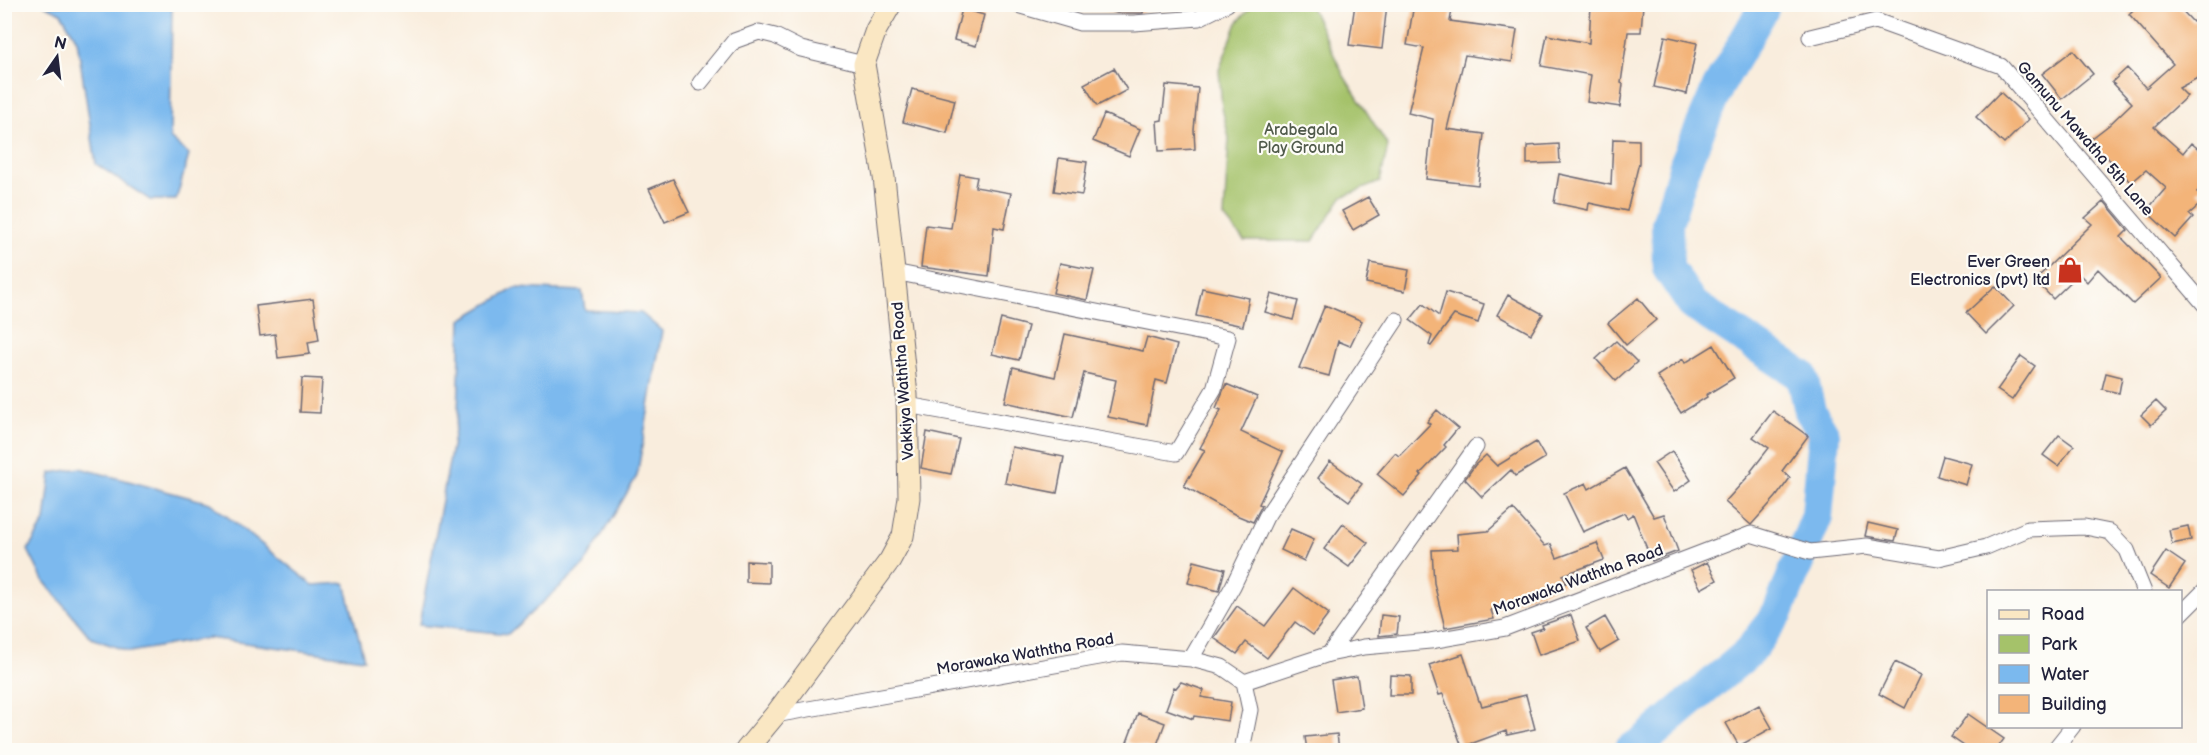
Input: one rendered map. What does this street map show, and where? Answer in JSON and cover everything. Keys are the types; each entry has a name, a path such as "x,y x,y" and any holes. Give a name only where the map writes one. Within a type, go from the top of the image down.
{"street":[{"name":"Vakkiya Waththa Road","path":"746,750 890,560 903,536 909,498 907,405 884,177 864,64 876,30 891,4"},
{"path":"1014,4 1080,23 1134,23 1199,18 1227,4"},
{"name":"Gamunu Mawatha 5th Lane","path":"1810,37 1876,21 2001,66 2205,304"},
{"path":"700,83 735,41 759,33 775,36 801,49 864,64"},
{"path":"894,272 1228,338 1214,389 1176,453 907,405"},
{"path":"1191,659 1233,585 1266,517 1396,320"},
{"path":"1329,654 1476,447"},
{"name":"Morawaka Waththa Road","path":"775,714 1122,653 1191,659 1222,667 1244,682 1329,654 1364,647 1430,642 1505,628 1750,534 1810,552 1867,546 1939,558 1986,547 2028,529 2085,527 2110,532 2127,550 2144,590"},
{"path":"2182,614 2205,591"},
{"path":"1242,750 1250,710 1244,682"},
{"path":"2054,750 2071,728"}],"green space":[{"name":"Arabegala Play Ground","path":"1253,4 1310,5 1344,76 1388,146 1380,182 1342,197 1313,241 1244,241 1224,217 1229,138 1222,108 1219,70 1237,23"}],"water":[{"path":"44,5 172,5 170,138 189,155 176,200 150,200 96,164 77,40 61,13"},
{"path":"515,288 582,291 585,310 641,313 662,331 637,476 584,565 508,634 419,625 458,414 461,320"},
{"path":"80,468 210,503 313,585 345,583 364,659 208,638 130,652 91,638 43,580 28,550 45,521 51,473"}],"building":[{"path":"1101,4 1145,4 1143,13 1117,13 1101,9"},
{"path":"1355,4 1387,4 1382,49 1349,45"},
{"path":"1414,4 1453,4 1450,21 1517,30 1512,62 1465,55 1447,129 1484,134 1478,185 1426,179 1433,119 1408,113 1424,48 1407,45"},
{"path":"1591,4 1643,4 1641,32 1628,32 1620,107 1587,102 1591,75 1541,66 1547,35 1589,43"},
{"path":"2139,4 2176,4 2193,22 2198,18 2205,25 2205,74 2179,88 2187,96 2154,127 2183,153 2191,143 2205,154 2205,183 2197,192 2205,200 2189,214 2193,218 2175,238 2146,211 2166,188 2146,170 2131,183 2105,155 2101,159 2087,142 2132,103 2112,82 2127,68 2146,88 2173,64 2129,14"},
{"path":"962,9 984,15 976,46 954,40"},
{"path":"1665,36 1697,43 1687,94 1654,87"},
{"path":"2073,50 2093,74 2062,99 2042,74"},
{"path":"1114,68 1127,90 1097,106 1084,84"},
{"path":"1166,85 1198,88 1194,130 1195,149 1159,151 1157,121 1162,120"},
{"path":"912,89 955,100 947,133 903,122"},
{"path":"2000,92 2029,119 2004,144 1976,117"},
{"path":"1104,114 1140,129 1129,156 1093,141"},
{"path":"1613,139 1639,140 1639,163 1627,211 1589,203 1588,210 1554,203 1559,174 1611,185"},
{"path":"1559,144 1560,163 1527,164 1527,146"},
{"path":"1059,158 1087,162 1082,195 1054,191"},
{"path":"960,174 977,177 975,187 1011,193 1004,229 994,227 989,276 921,267 926,225 951,228"},
{"path":"673,179 689,212 665,222 649,189"},
{"path":"1368,197 1379,215 1353,230 1342,211"},
{"path":"2104,201 2128,230 2121,237 2161,278 2133,304 2098,269 2087,282 2079,274 2053,299 2035,280 2092,224 2085,218"},
{"path":"1060,263 1094,270 1087,300 1053,293"},
{"path":"1370,263 1409,270 1405,291 1366,283"},
{"path":"1995,286 2014,306 1986,334 1966,313"},
{"path":"1202,288 1249,298 1243,326 1196,316"},
{"path":"1446,292 1484,304 1478,323 1454,315 1431,346 1429,345 1432,336 1410,320 1423,304 1439,316"},
{"path":"1271,294 1298,301 1293,320 1265,312"},
{"path":"1508,295 1543,314 1531,334 1497,315"},
{"path":"1638,298 1656,320 1626,345 1608,323"},
{"path":"313,299 319,340 308,342 310,354 278,358 275,334 260,336 256,306"},
{"path":"1325,305 1362,321 1350,346 1338,341 1329,376 1299,368"},
{"path":"1001,319 1028,326 1019,360 992,354"},
{"path":"1065,334 1143,351 1147,337 1177,345 1167,383 1156,380 1147,425 1108,417 1116,380 1084,373 1073,417 1005,402 1013,367 1055,377"},
{"path":"1616,341 1637,362 1616,381 1596,359"},
{"path":"1714,345 1734,378 1681,413 1657,376 1683,359 1685,363"},
{"path":"2021,356 2035,366 2012,400 1997,390"},
{"path":"2106,373 2122,377 2119,393 2102,389"},
{"path":"302,378 322,379 320,413 300,412"},
{"path":"1226,384 1257,397 1241,432 1283,452 1253,522 1184,486 1205,450 1200,448 1221,410 1216,408"},
{"path":"2156,401 2166,411 2151,425 2141,415"},
{"path":"1437,410 1458,428 1444,445 1446,447 1420,474 1422,475 1404,496 1377,474 1395,453 1399,456 1430,424 1427,422"},
{"path":"1773,411 1808,436 1782,471 1790,478 1751,525 1725,502 1752,472 1769,448 1753,437"},
{"path":"927,432 959,439 951,474 921,468"},
{"path":"2059,435 2074,446 2058,466 2043,455"},
{"path":"1536,442 1545,458 1515,476 1511,470 1482,497 1465,479 1486,455 1497,466"},
{"path":"1012,447 1064,457 1057,493 1005,483"},
{"path":"1672,451 1691,480 1674,492 1654,463"},
{"path":"1943,456 1972,464 1966,485 1937,476"},
{"path":"1330,461 1362,484 1349,501 1318,478"},
{"path":"1625,468 1654,517 1664,514 1678,551 1652,561 1633,514 1627,518 1624,513 1583,532 1564,493 1586,483 1589,489"},
{"path":"1513,509 1545,546 1551,544 1557,558 1597,543 1604,560 1563,575 1566,583 1491,610 1494,619 1445,628 1434,583 1432,550 1458,549 1457,534 1488,531"},
{"path":"1868,523 1898,530 1895,541 1865,536"},
{"path":"1343,524 1368,543 1349,567 1324,549"},
{"path":"2188,526 2191,540 2172,544 2169,530"},
{"path":"1291,529 1314,539 1304,561 1281,550"},
{"path":"2166,551 2185,564 2169,588 2150,575"},
{"path":"746,561 769,562 769,583 746,582"},
{"path":"1194,561 1225,569 1219,591 1188,583"},
{"path":"1707,562 1717,580 1701,589 1691,570"},
{"path":"1294,588 1329,614 1313,635 1295,622 1267,658 1246,642 1237,654 1214,638 1237,606 1265,626"},
{"path":"1381,615 1399,617 1397,634 1379,636"},
{"path":"1571,615 1580,641 1539,655 1531,632 1543,628 1542,625"},
{"path":"1605,617 1619,641 1600,652 1586,628"},
{"path":"1463,654 1482,706 1526,695 1535,729 1507,735 1506,731 1462,747 1443,694 1439,695 1429,665"},
{"path":"1895,662 1921,675 1905,708 1879,694"},
{"path":"1390,675 1411,676 1411,695 1389,695"},
{"path":"1357,676 1362,708 1336,712 1331,680"},
{"path":"1181,682 1204,690 1201,697 1231,702 1228,721 1194,716 1193,719 1166,709 1174,687 1176,688"},
{"path":"1759,705 1772,728 1739,746 1726,723"},
{"path":"1138,713 1165,723 1155,750 1127,742"},
{"path":"1968,714 2004,739 1996,750 1970,750 1951,737"},
{"path":"1337,734 1339,750 1307,750 1305,737"}],"waterway":[{"path":"1630,750 1645,740 1749,652 1778,612 1817,516 1824,435 1810,411 1802,376 1692,304 1668,268 1667,224 1686,162 1718,87 1763,9 1763,4"}],"place":[{"name":"Ever Green Electronics (pvt) ltd","path":"2070,270"}]}
